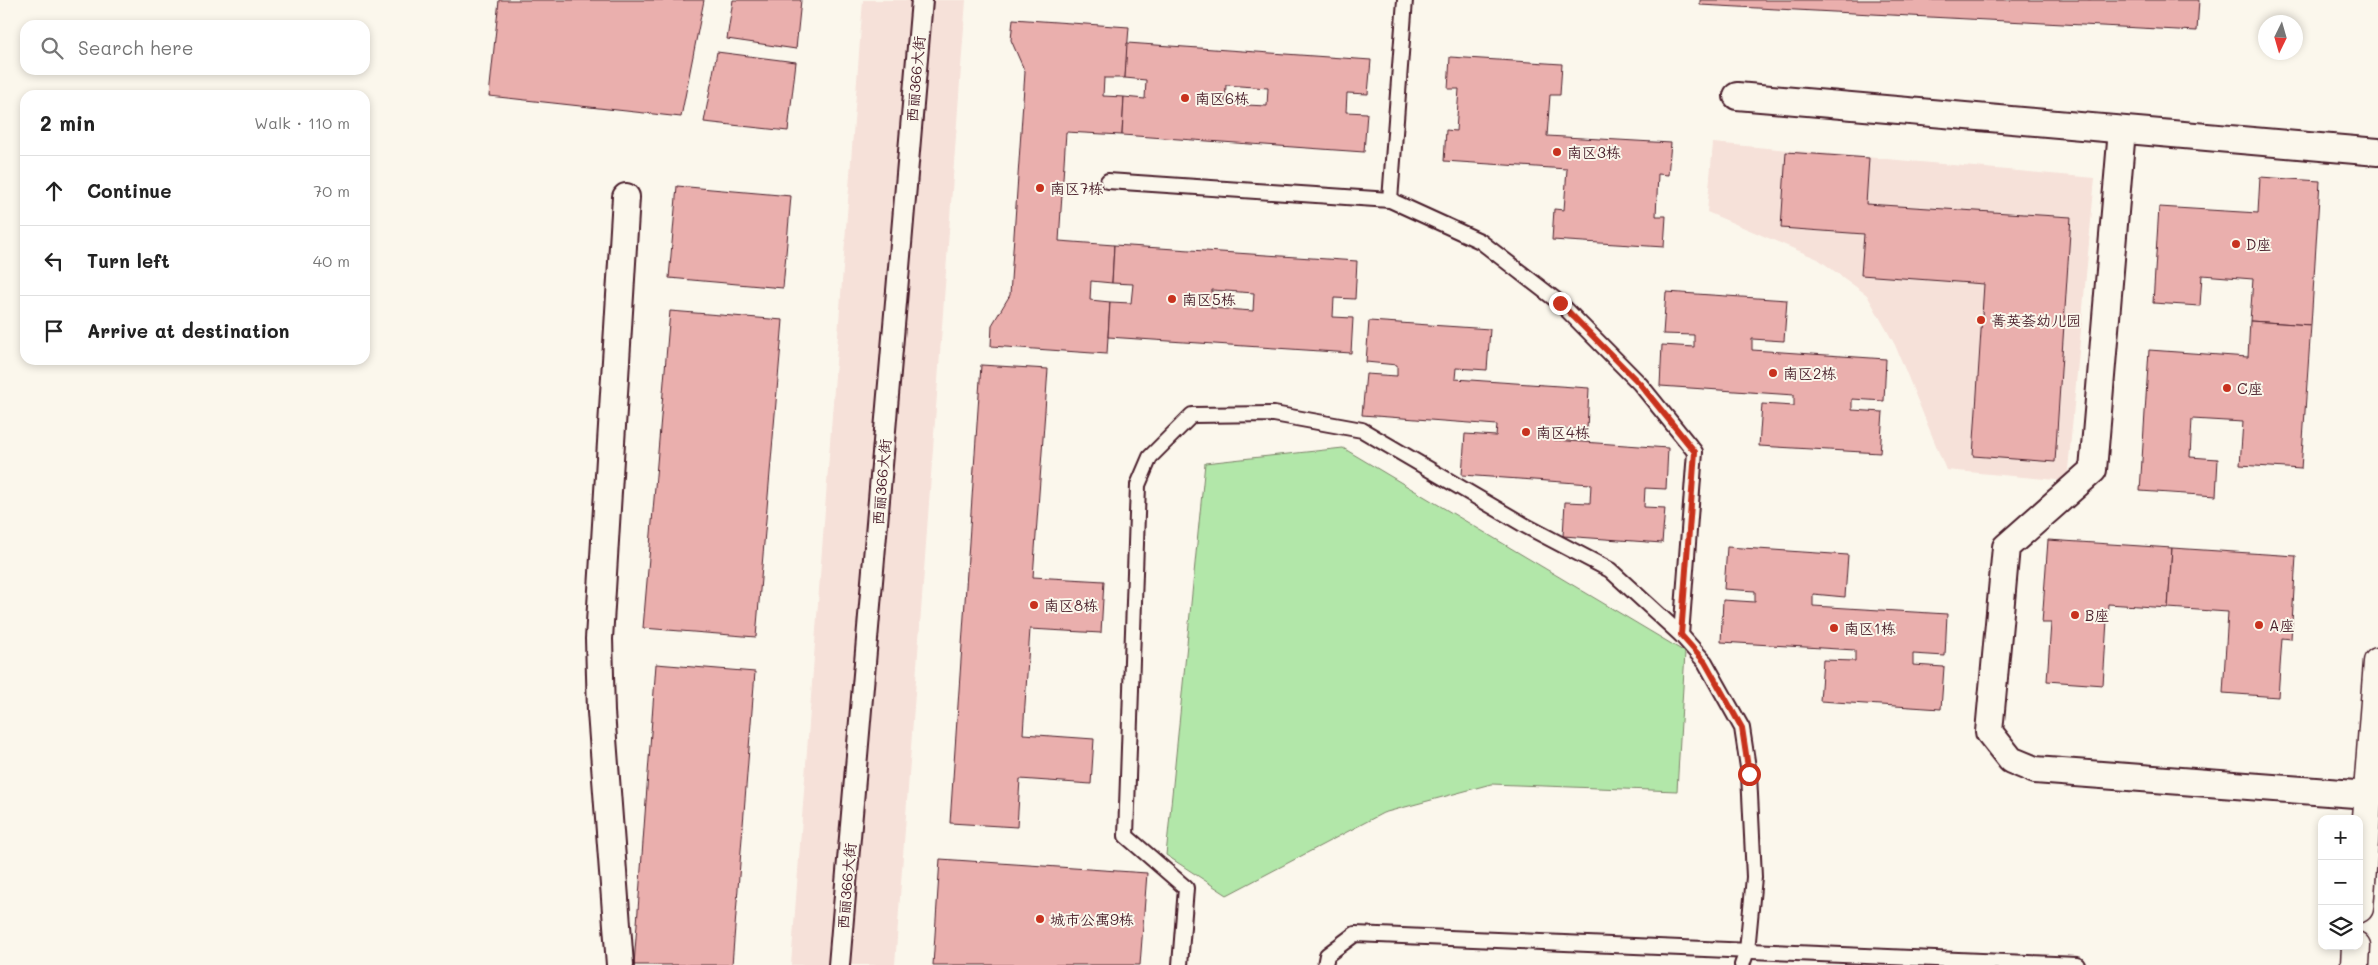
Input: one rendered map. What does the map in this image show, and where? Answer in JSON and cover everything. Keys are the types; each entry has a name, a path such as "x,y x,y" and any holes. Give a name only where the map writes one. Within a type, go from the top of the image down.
{"street":[{"name":"西丽366大街","path":"839,965 922,0"},
{"path":"1737,96 2378,152"},
{"path":"2122,130 2093,470 2006,546 1989,732 2011,760 2035,770 2368,795"},
{"path":"620,965 601,712 599,639 626,197"},
{"path":"2359,905 2378,662"},
{"path":"2355,965 2356,950"}],"lane":[{"path":"1390,200 1405,0"},
{"path":"1108,181 1390,200 1480,241 1560,303 1640,384 1695,452 1681,635"},
{"path":"1180,965 1186,888 1126,836 1138,485 1150,457 1192,415 1274,414 1362,430 1526,526 1610,570 1681,635 1705,662 1742,728 1749,774 1754,877 1747,951 1742,965"},
{"path":"1324,965 1327,955 1356,934 2077,965"}],"shaded area":[{"path":"863,0 966,0 895,965 791,965"},
{"name":"菁英荟幼儿园","path":"1713,143 2095,178 2067,481 1946,470 1895,345 1867,295 1818,259 1707,212"}],"green space":[{"path":"1343,448 1685,652 1677,791 1491,784 1383,813 1227,895 1166,855 1205,463"}],"building":[{"path":"499,0 704,0 681,117 489,96"},
{"path":"733,0 801,0 796,49 727,39"},
{"path":"1700,0 2199,0 2197,31 1700,5"},
{"name":"南区7栋","path":"1013,19 1129,27 1125,78 1104,78 1103,96 1124,97 1122,135 1066,132 1059,241 1114,245 1112,283 1091,281 1090,300 1110,302 1107,354 991,346 992,325 1010,295 1025,72 1011,40"},
{"name":"南区6栋","path":"1127,43 1371,60 1368,94 1347,93 1346,112 1367,113 1364,152 1122,135 1124,97 1145,99 1146,80 1125,78","holes":["1226,85 1268,88 1267,106 1225,104"]},
{"path":"717,52 796,62 788,131 704,122"},
{"name":"南区3栋","path":"1450,57 1562,64 1560,95 1550,95 1547,136 1671,143 1668,175 1658,174 1656,216 1666,216 1664,247 1552,240 1554,209 1564,210 1567,169 1444,161 1446,130 1456,131 1459,89 1448,89"},
{"path":"1786,152 1869,158 1866,204 2071,217 2055,462 1973,456 1984,284 1861,275 1864,234 1781,228"},
{"name":"D座","path":"2260,177 2320,181 2311,325 2250,321 2253,279 2202,275 2200,306 2153,303 2159,207 2258,213"},
{"path":"677,186 791,196 783,288 669,278"},
{"name":"南区5栋","path":"1114,245 1357,261 1355,299 1334,298 1333,317 1353,318 1351,353 1108,337 1110,302 1131,303 1133,284 1112,283","holes":["1212,290 1254,293 1253,311 1211,308"]},
{"name":"南区2栋","path":"1666,292 1787,300 1784,341 1752,339 1752,350 1886,359 1884,401 1852,399 1852,410 1883,412 1880,453 1759,446 1762,404 1794,406 1794,395 1660,386 1662,345 1694,347 1694,335 1663,334"},
{"path":"670,311 783,320 756,637 643,628"},
{"name":"南区4栋","path":"1369,321 1490,329 1487,370 1456,368 1455,379 1589,388 1587,430 1555,428 1554,440 1668,448 1666,489 1645,488 1644,507 1665,508 1662,543 1563,536 1565,502 1590,503 1591,484 1462,475 1465,434 1496,436 1497,425 1362,415 1366,374 1397,376 1397,365 1366,362"},
{"name":"C座","path":"2250,321 2311,325 2301,469 2240,465 2243,422 2192,419 2190,457 2218,459 2216,496 2140,491 2149,350 2248,357"},
{"name":"南区8栋","path":"981,365 1048,369 1033,577 1104,581 1101,633 1030,629 1023,734 1094,739 1091,784 1020,779 1017,827 950,823"},
{"name":"B座","path":"2048,540 2172,548 2168,608 2108,604 2103,685 2047,681 2051,623 2042,623"},
{"name":"南区1栋","path":"1727,547 1848,555 1845,597 1813,594 1813,606 1947,614 1945,656 1913,654 1913,665 1944,667 1941,709 1820,701 1823,660 1855,661 1855,650 1721,642 1723,600 1755,602 1755,591 1724,589"},
{"name":"A座","path":"2172,548 2296,556 2291,639 2282,638 2278,697 2223,693 2228,612 2168,608"},
{"path":"656,664 755,672 732,965 634,965"},
{"name":"城市公寓9栋","path":"940,859 1147,873 1140,965 933,965"}],"place":[{"name":"南区6栋","path":"1185,98"},
{"name":"南区3栋","path":"1557,152"},
{"name":"南区7栋","path":"1040,188"},
{"name":"D座","path":"2236,244"},
{"name":"南区5栋","path":"1172,299"},
{"name":"菁英荟幼儿园","path":"1981,320"},
{"name":"南区2栋","path":"1773,373"},
{"name":"C座","path":"2227,388"},
{"name":"南区4栋","path":"1526,432"},
{"name":"南区8栋","path":"1034,605"},
{"name":"B座","path":"2075,615"},
{"name":"A座","path":"2259,625"},
{"name":"南区1栋","path":"1834,628"},
{"name":"城市公寓9栋","path":"1040,919"}],"route":[{"path":"1560,303 1640,384 1695,452 1681,635 1705,662 1742,728 1749,774"}]}
